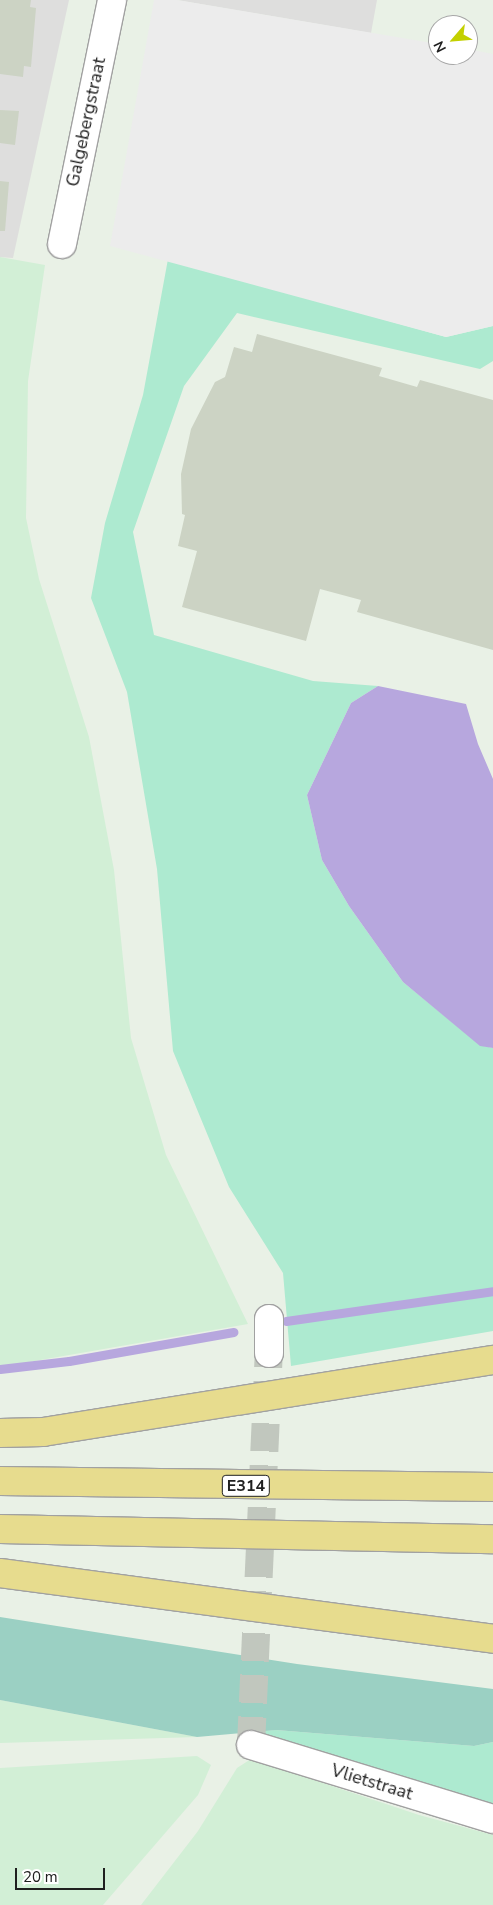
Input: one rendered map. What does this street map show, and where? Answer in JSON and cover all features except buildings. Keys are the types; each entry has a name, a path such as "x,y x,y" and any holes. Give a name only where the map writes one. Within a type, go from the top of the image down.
{"highway":[{"path":"0,1433 43,1432 493,1360"},
{"name":"E314","path":"0,1481 493,1488"},
{"path":"0,1529 493,1538"},
{"path":"0,1573 493,1639"}],"street":[{"name":"Galgebergstraat","path":"62,244 112,0"},
{"path":"269,1319 269,1353"},
{"name":"Vlietstraat","path":"251,1745 493,1819"}],"shaded area":[{"path":"0,0 69,0 13,258 0,257"},
{"path":"154,0 177,0 428,42 428,65 478,65 478,51 493,54 493,326 446,337 110,246"},
{"path":"177,0 377,0 371,33"},
{"path":"378,686 466,704 478,744 493,779 493,1048 480,1046 403,982 349,906 322,860 307,795 351,703"},
{"path":"0,1617 297,1664 493,1689 493,1742 474,1746 276,1730 197,1737 0,1700"}],"green space":[{"path":"0,257 45,265 28,381 26,518 39,579 89,737 114,870 131,1038 166,1155 248,1324 0,1367"},
{"path":"168,259 446,337 493,326 493,361 480,369 237,313 184,386 133,532 154,635 313,681 378,686 351,703 307,795 322,860 349,906 403,982 480,1045 493,1048 493,1331 291,1366 283,1273 229,1187 173,1051 157,869 127,692 91,598 105,523 143,395"},
{"path":"0,1700 197,1737 0,1743"},
{"path":"276,1730 474,1746 493,1742 493,1807 275,1743 260,1731"},
{"path":"197,1756 211,1765 198,1795 103,1905 0,1905 0,1768"},
{"path":"251,1759 419,1815 493,1835 493,1905 141,1905 198,1831 237,1768"}],"waterway":[{"path":"286,1321 493,1291"},
{"path":"0,1369 69,1361 233,1332"}],"tunnel":[{"path":"251,1745 269,1353"}]}
